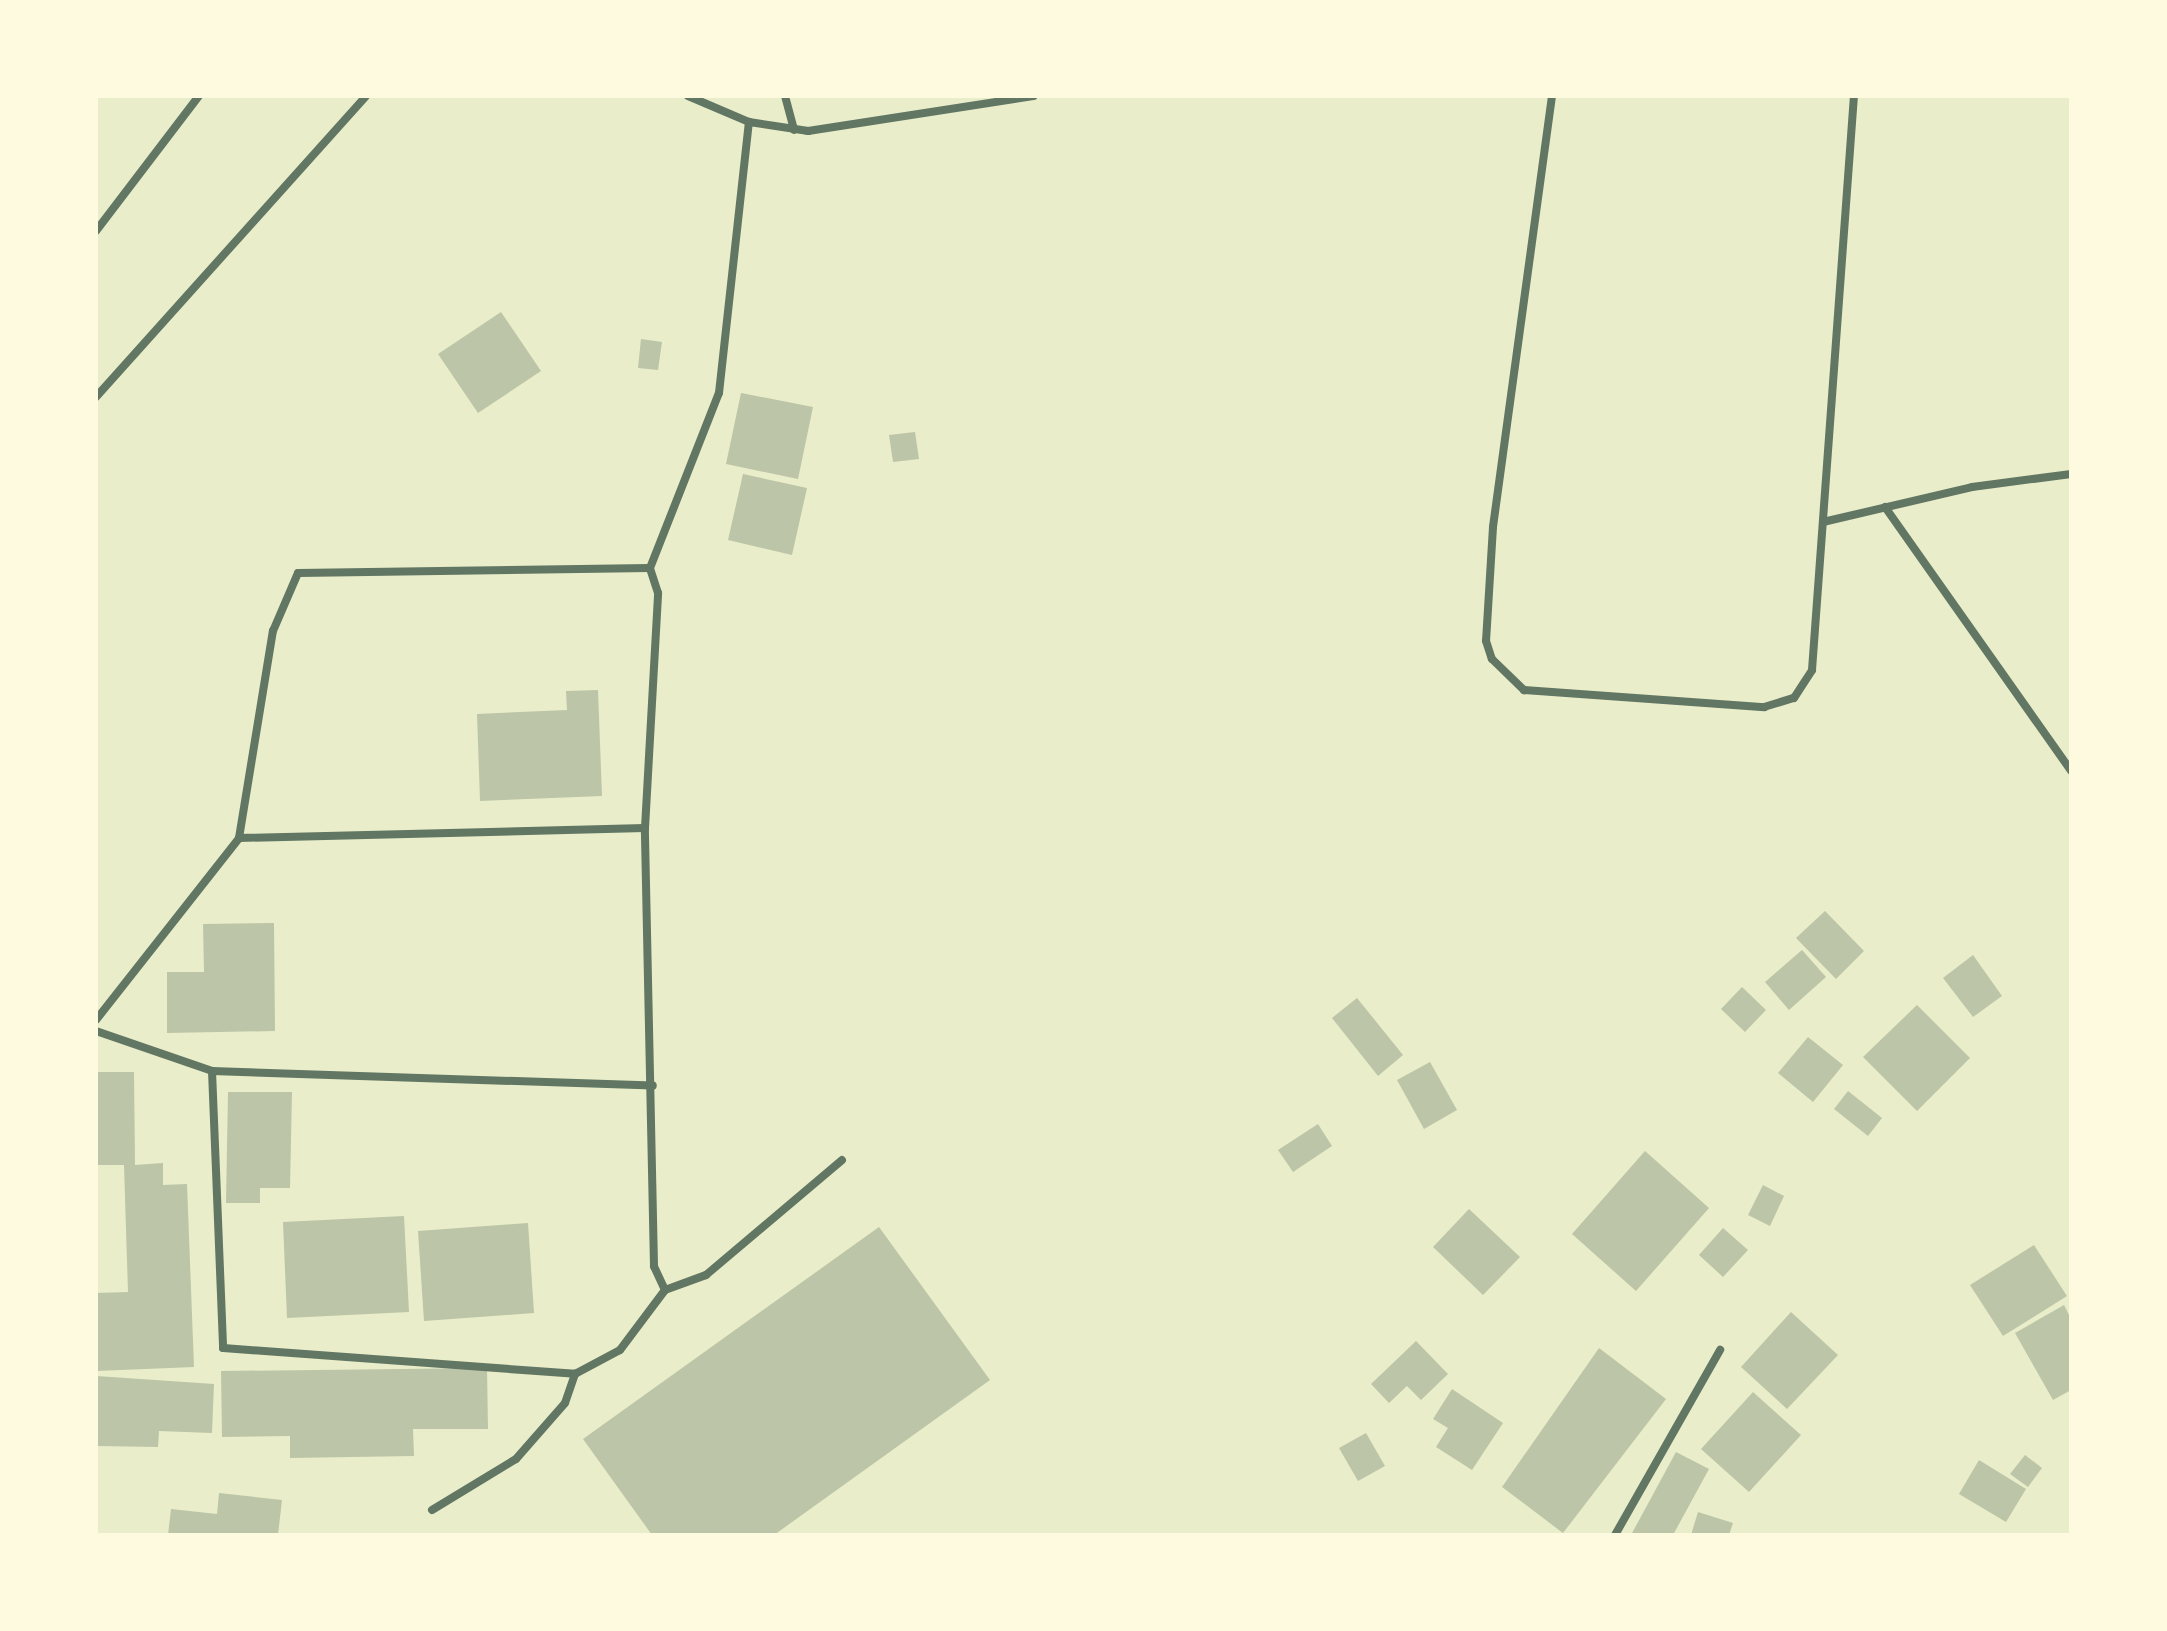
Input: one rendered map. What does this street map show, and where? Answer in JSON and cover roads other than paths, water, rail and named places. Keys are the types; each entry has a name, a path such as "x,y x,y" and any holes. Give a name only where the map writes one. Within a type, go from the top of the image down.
{"street":[{"path":"96,231 199,96"},
{"path":"96,397 366,96"},
{"path":"688,96 749,122 794,130 844,130 1033,96"},
{"path":"785,96 794,130"},
{"path":"1552,96 1493,527 1486,641 1492,659 1524,690 1779,705 1794,698 1812,670 1854,96"},
{"path":"665,1290 654,1266 653,1086 645,828 658,593 650,568 719,393 749,122"},
{"path":"1823,522 1885,507 2071,474"},
{"path":"1885,507 2071,771"},
{"path":"96,1020 239,838 273,631 298,573 650,568"},
{"path":"239,838 645,828"},
{"path":"96,1031 212,1071 653,1086"},
{"path":"212,1071 223,1348 575,1374 620,1350 665,1290 706,1275 842,1160"},
{"path":"1615,1535 1720,1350"},
{"path":"432,1510 516,1459 565,1403 575,1374"}]}
